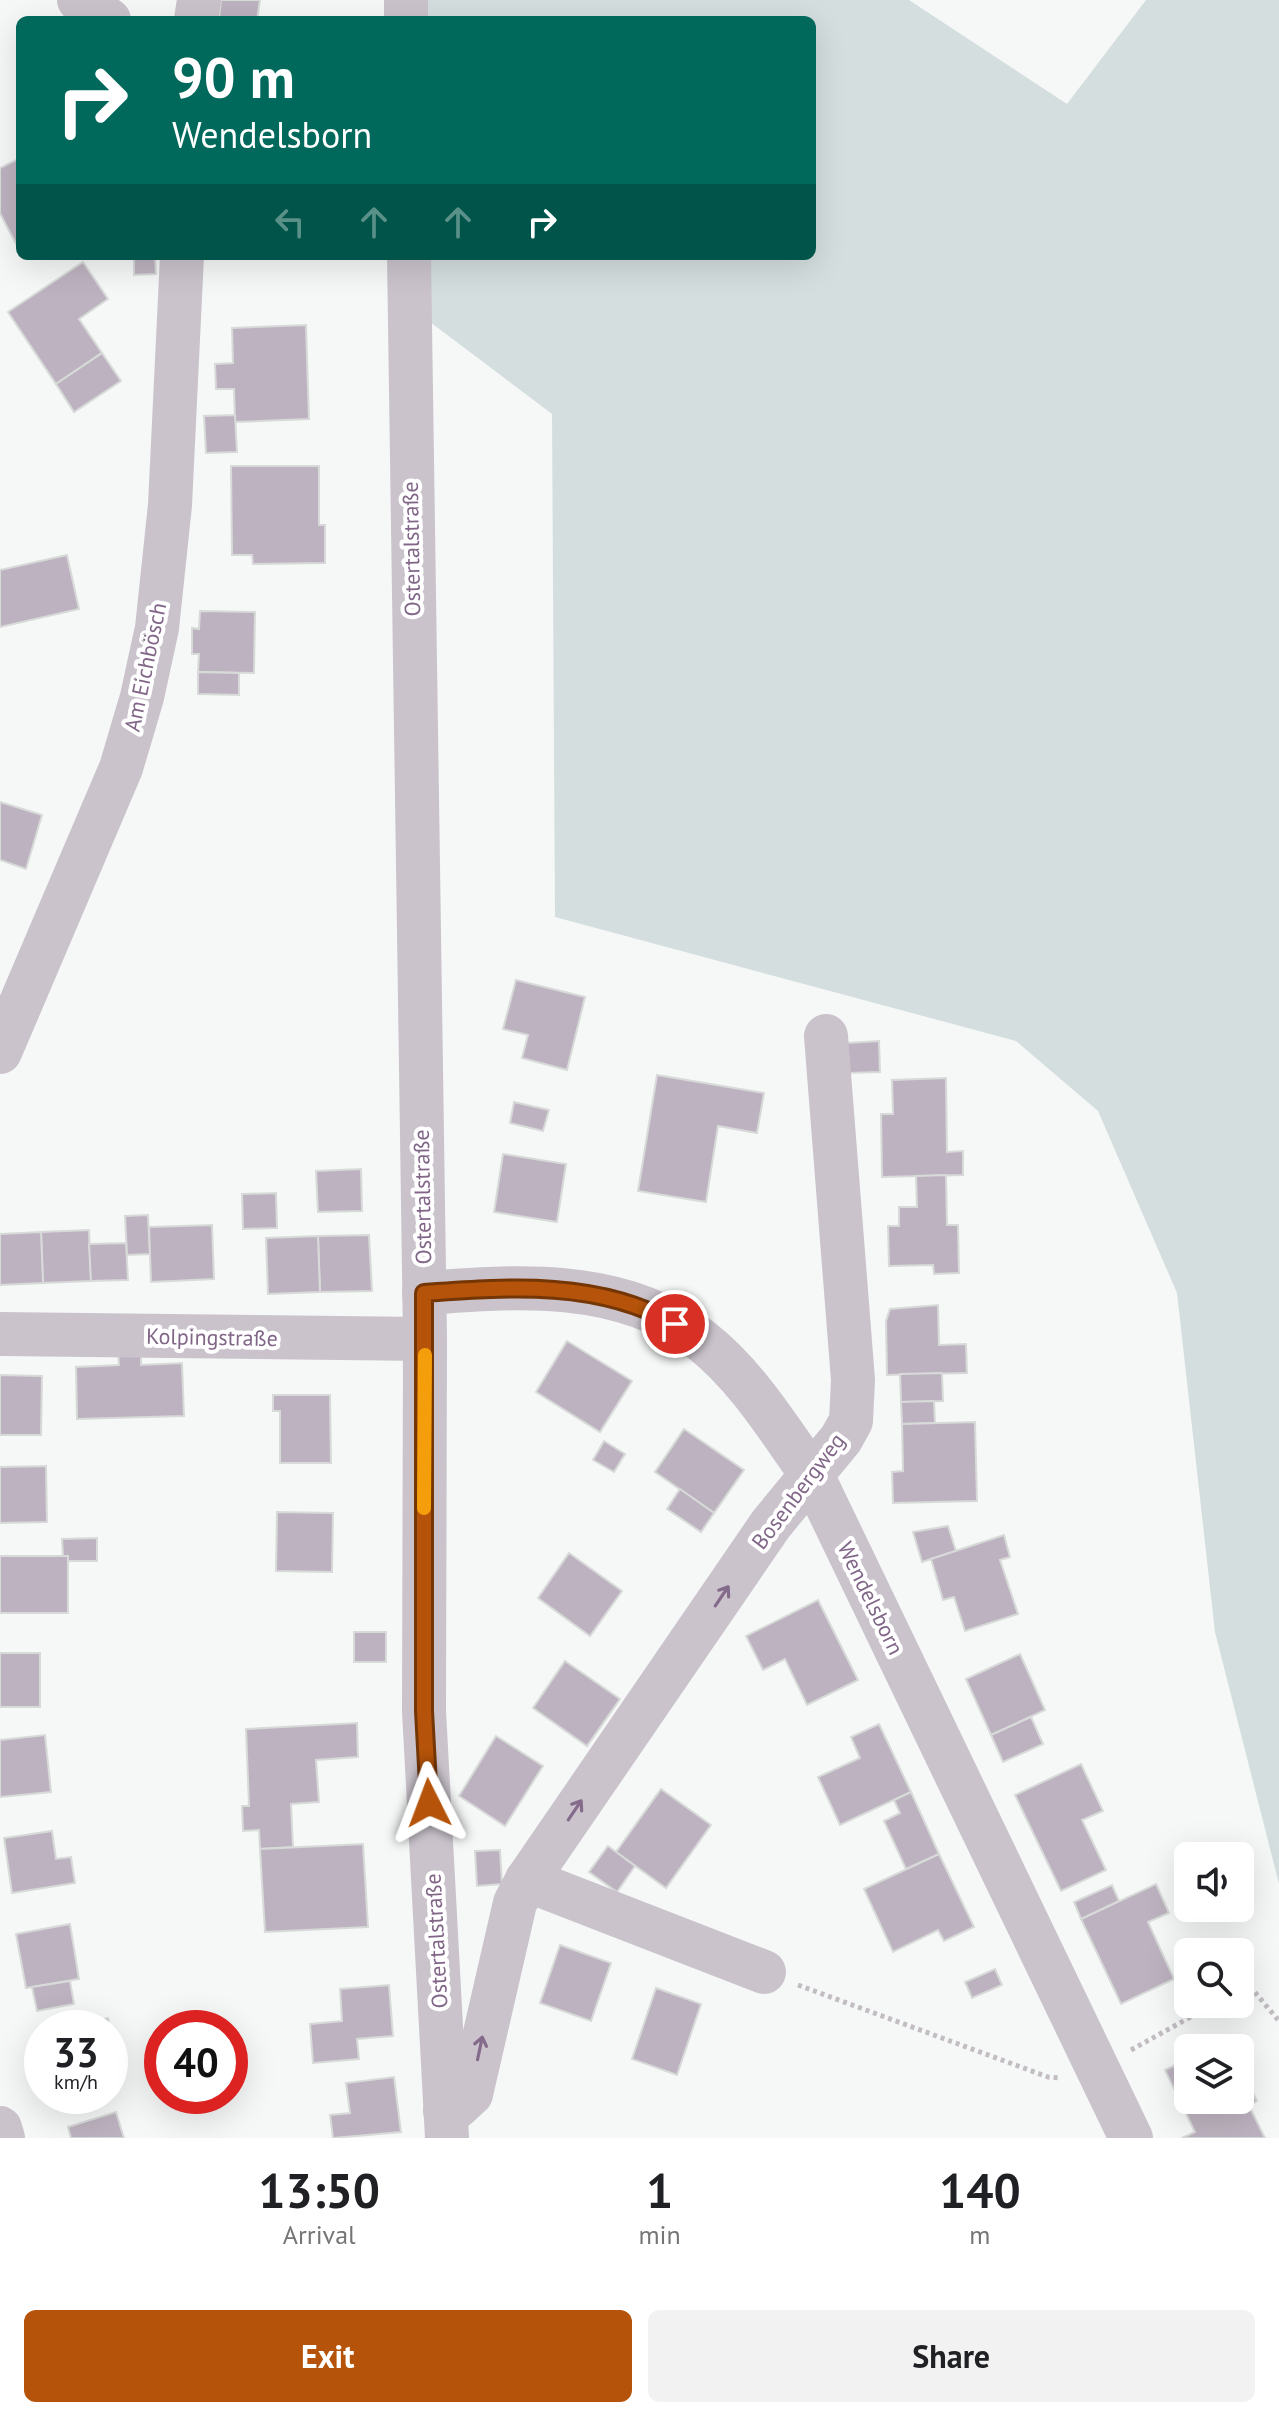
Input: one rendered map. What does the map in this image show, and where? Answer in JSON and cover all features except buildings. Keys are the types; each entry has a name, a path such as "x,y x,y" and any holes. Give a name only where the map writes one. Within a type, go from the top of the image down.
{"street":[{"path":"79,0 103,16"},
{"name":"Am Eichbösch","path":"0,1052 121,768 142,697 157,628 170,505 182,260"},
{"name":"Ostertalstraße","path":"409,260 425,1339 424,1711 446,2124"},
{"name":"Bosenbergweg","path":"446,2124 457,2107 471,2094 515,1903 527,1880 771,1524 813,1477 851,1421 853,1380 826,1036"},
{"name":"Wendelsborn","path":"424,1293 540,1287 592,1294 650,1310 700,1339 751,1389 813,1477 1131,2138"},
{"name":"Kolpingstraße","path":"0,1334 425,1339"},
{"path":"527,1880 764,1972"},
{"path":"0,2128 3,2138"}],"path":[{"path":"764,1972 1048,2077 1075,2079 1189,2018"},
{"path":"1254,1991 1279,2021"}],"shaded area":[{"path":"420,0 909,0 1067,104 1146,0 1279,0 1279,1884 1215,1632 1177,1293 1098,1111 1016,1041 555,917 552,414 430,322 428,260 816,260 816,16 420,16"}],"slow traffic":[{"path":"424,1508 425,1355"}],"route":[{"path":"429,1803 424,1711 424,1293 540,1287 592,1294 650,1310 675,1324"}]}
